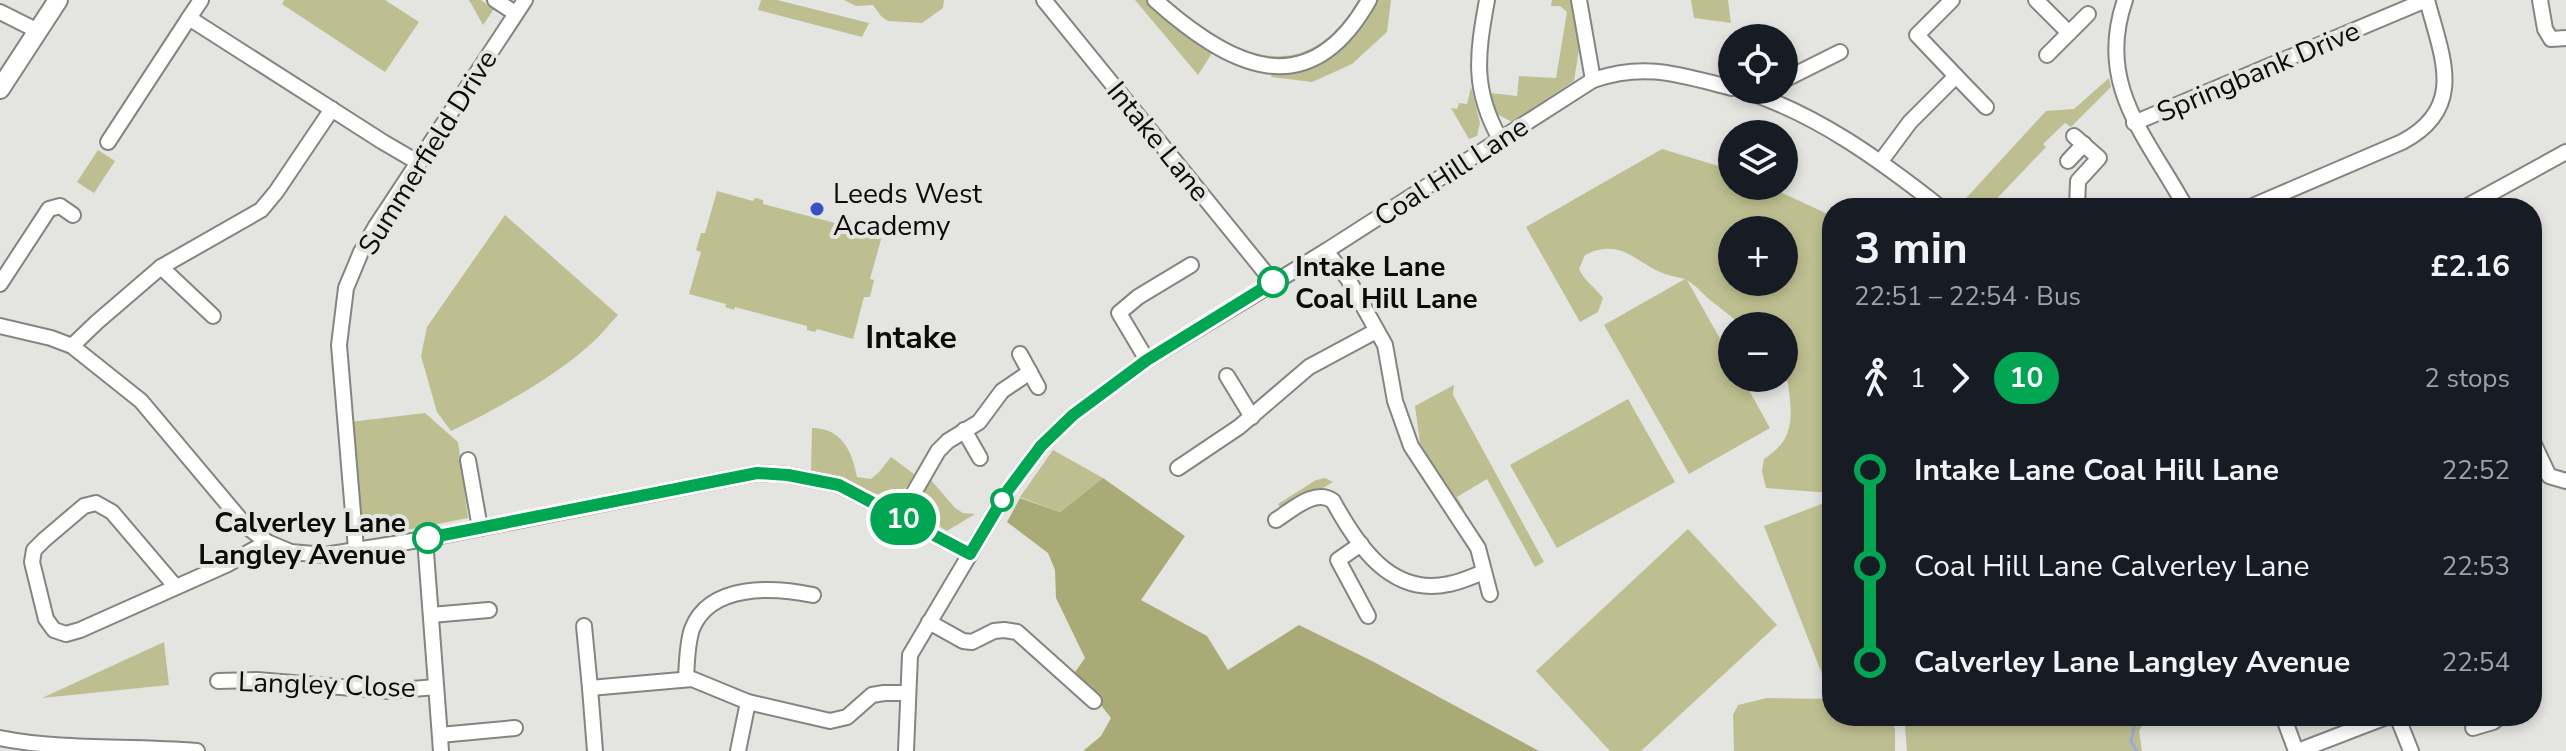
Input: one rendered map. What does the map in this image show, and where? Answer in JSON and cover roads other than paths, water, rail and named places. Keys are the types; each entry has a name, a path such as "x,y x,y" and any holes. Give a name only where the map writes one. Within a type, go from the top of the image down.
{"main road":[{"path":"0,89 58,0"}],"street":[{"path":"108,142 201,0"},
{"path":"495,0 515,13"},
{"name":"Summerfield Drive","path":"356,549 339,345 346,288 361,252 525,0"},
{"name":"Intake Lane","path":"1044,0 1273,282"},
{"path":"1155,0 1210,42 1250,63 1275,68 1307,62 1332,46 1358,20 1369,0"},
{"path":"1487,0 1480,36 1478,85 1486,116 1500,139"},
{"path":"1579,0 1593,80"},
{"path":"1952,0 1917,35 1986,107"},
{"path":"2036,0 2069,33"},
{"path":"2125,0 2119,16 2116,46 2118,76 2134,123 2180,198"},
{"path":"2271,198 2402,142 2421,132 2437,114 2444,95 2445,78 2427,0"},
{"name":"Springbank Drive","path":"2134,123 2427,0"},
{"path":"2540,0 2545,29 2558,38"},
{"path":"0,12 38,31"},
{"path":"2047,55 2088,14"},
{"path":"189,18 419,163"},
{"path":"1798,73 1840,52"},
{"name":"Coal Hill Lane","path":"906,751 910,655 1008,490 1041,446 1073,415 1147,360 1326,251 1593,80 1621,71 1650,70 1718,85"},
{"path":"1881,161 1910,122 1956,76"},
{"path":"1785,104 1881,161 1928,198"},
{"path":"72,346 161,267 261,210 332,109"},
{"path":"2068,161 2079,140 2099,158 2078,181 2077,198"},
{"path":"2482,198 2566,152"},
{"path":"0,284 49,209 60,206 73,215"},
{"path":"1326,251 1348,279 1385,345 1395,401 1411,446 1478,548 1490,594"},
{"path":"1147,360 1119,313 1138,297 1191,265"},
{"path":"161,267 213,316"},
{"path":"0,326 72,346 141,401 246,526 267,542 291,552 325,555 425,539 757,473 788,475 839,485 970,554"},
{"path":"1178,468 1252,417 1309,367 1376,331"},
{"path":"1020,354 1038,387"},
{"path":"900,517 938,451 979,422 1002,391 1030,372"},
{"path":"1227,376 1252,417"},
{"path":"964,430 980,458"},
{"path":"468,460 480,528"},
{"path":"2542,461 2549,476 2566,481"},
{"path":"1276,520 1314,497 1328,497 1377,565 1390,574 1426,586 1449,584 1484,572"},
{"path":"175,586 112,512 96,503 84,506 34,550 32,562 46,619 54,630 66,634 228,564 267,542"},
{"path":"425,539 441,751"},
{"path":"1361,544 1338,560 1368,616"},
{"path":"686,678 692,631 709,605 725,596 781,589 813,595"},
{"path":"431,615 489,610"},
{"path":"929,622 963,641 972,642 994,631 1017,632 1094,701"},
{"path":"584,626 595,751"},
{"path":"590,688 686,678 748,702 830,721 847,717 872,695 907,693"},
{"name":"Langley Close","path":"218,681 257,680 388,691 436,687"},
{"path":"738,751 748,702"},
{"path":"2287,726 2297,751 2331,746 2370,726"},
{"path":"2401,726 2411,751"},
{"path":"2473,728 2480,726"},
{"path":"440,735 515,728"},
{"path":"0,738 39,746 78,749 164,748 197,751"}],"waterway":[{"path":"2135,726 2131,741 2137,751"}],"place":[{"name":"Leeds West Academy","path":"817,209"},
{"name":"Intake Lane Coal Hill Lane","path":"1273,282"},
{"name":"Calverley Lane Langley Avenue","path":"428,538"}],"district":[{"name":"Intake","path":"911,337"}]}
